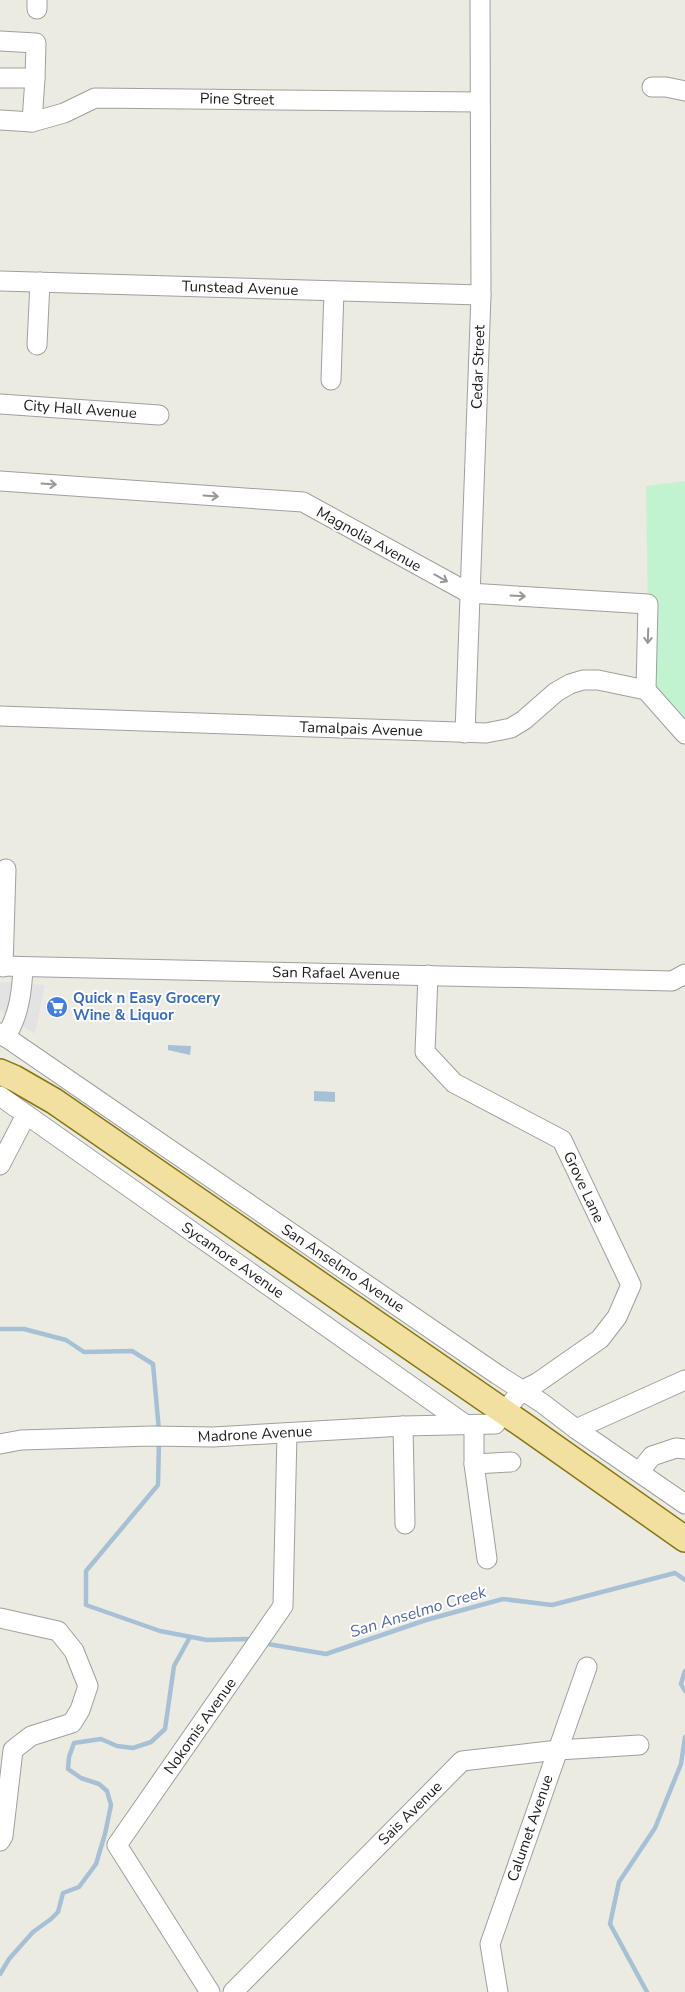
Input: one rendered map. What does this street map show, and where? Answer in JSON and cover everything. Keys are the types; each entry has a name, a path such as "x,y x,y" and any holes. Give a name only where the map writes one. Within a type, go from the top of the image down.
{"main road":[{"path":"0,1072 14,1078 54,1102 685,1539"}],"street":[{"name":"Cedar Street","path":"465,733 481,295 480,0"},
{"path":"0,42 36,43 32,122"},
{"path":"0,78 34,78"},
{"path":"652,87 666,87 685,91"},
{"name":"Pine Street","path":"0,120 32,122 64,113 95,98 479,102"},
{"name":"Tunstead Avenue","path":"0,281 481,295"},
{"path":"37,345 40,282"},
{"path":"331,380 334,290"},
{"name":"City Hall Avenue","path":"0,404 159,415"},
{"name":"Magnolia Avenue","path":"0,481 303,502 469,593 648,604 646,690"},
{"name":"Tamalpais Avenue","path":"0,716 486,733 510,728 524,720 556,692 577,682 598,680 646,690"},
{"path":"646,690 685,734"},
{"path":"1,966 6,869"},
{"name":"San Rafael Avenue","path":"1,966 681,981"},
{"path":"3,1035 14,1024 22,986 23,967"},
{"name":"Grove Lane","path":"428,975 425,1052 454,1083 562,1140 631,1285 617,1317 600,1339 521,1391 504,1412"},
{"name":"San Anselmo Avenue","path":"3,1035 521,1391 542,1403 576,1429 685,1504"},
{"name":"Sycamore Avenue","path":"0,1096 470,1425"},
{"path":"0,1166 26,1115"},
{"path":"576,1429 685,1380"},
{"name":"Madrone Avenue","path":"0,1444 21,1440 150,1436 214,1437 403,1426 495,1424 504,1412"},
{"path":"470,1425 487,1559"},
{"path":"403,1426 406,1524"},
{"name":"Nokomis Avenue","path":"210,1992 117,1845 284,1606 287,1433"},
{"path":"639,1472 652,1456 676,1448 685,1449"},
{"path":"474,1464 511,1462"},
{"path":"0,1618 58,1630 74,1651 88,1686 80,1710 72,1723 31,1736 13,1750 4,1836 0,1841"},
{"name":"Calumet Avenue","path":"498,1992 490,1944 587,1667"},
{"name":"Sais Avenue","path":"233,1992 462,1761 558,1750 640,1745"}],"green space":[{"path":"685,481 685,734 646,690 648,619 646,486"}],"shaded area":[{"path":"0,982 45,985 35,1034 0,1010"}],"water":[{"path":"168,1045 191,1046 190,1055 168,1050"},
{"path":"314,1091 335,1092 335,1102 314,1101"}],"waterway":[{"name":"San Anselmo Creek","path":"0,1329 24,1329 66,1340 84,1352 132,1351 153,1364 159,1431"},
{"name":"San Anselmo Creek","path":"159,1442 158,1485 86,1571 86,1605 160,1631 207,1640 253,1640"},
{"name":"San Anselmo Creek","path":"262,1643 326,1654 426,1620 503,1599 552,1605 675,1573 685,1580"},
{"path":"0,1974 9,1959 33,1932 58,1912 63,1893 79,1887 96,1864 111,1805 107,1791 99,1784 81,1778 68,1769 69,1757 74,1743 101,1739 117,1746 133,1748 151,1742 165,1729 174,1666 190,1637"},
{"name":"San Anselmo Creek","path":"685,1671 681,1684 685,1691"},
{"name":"San Anselmo Creek","path":"647,1992 610,1924 619,1882 655,1828 681,1764 685,1737"}],"place":[{"name":"Quick n Easy Grocery Wine & Liquor","path":"57,1007"}]}
